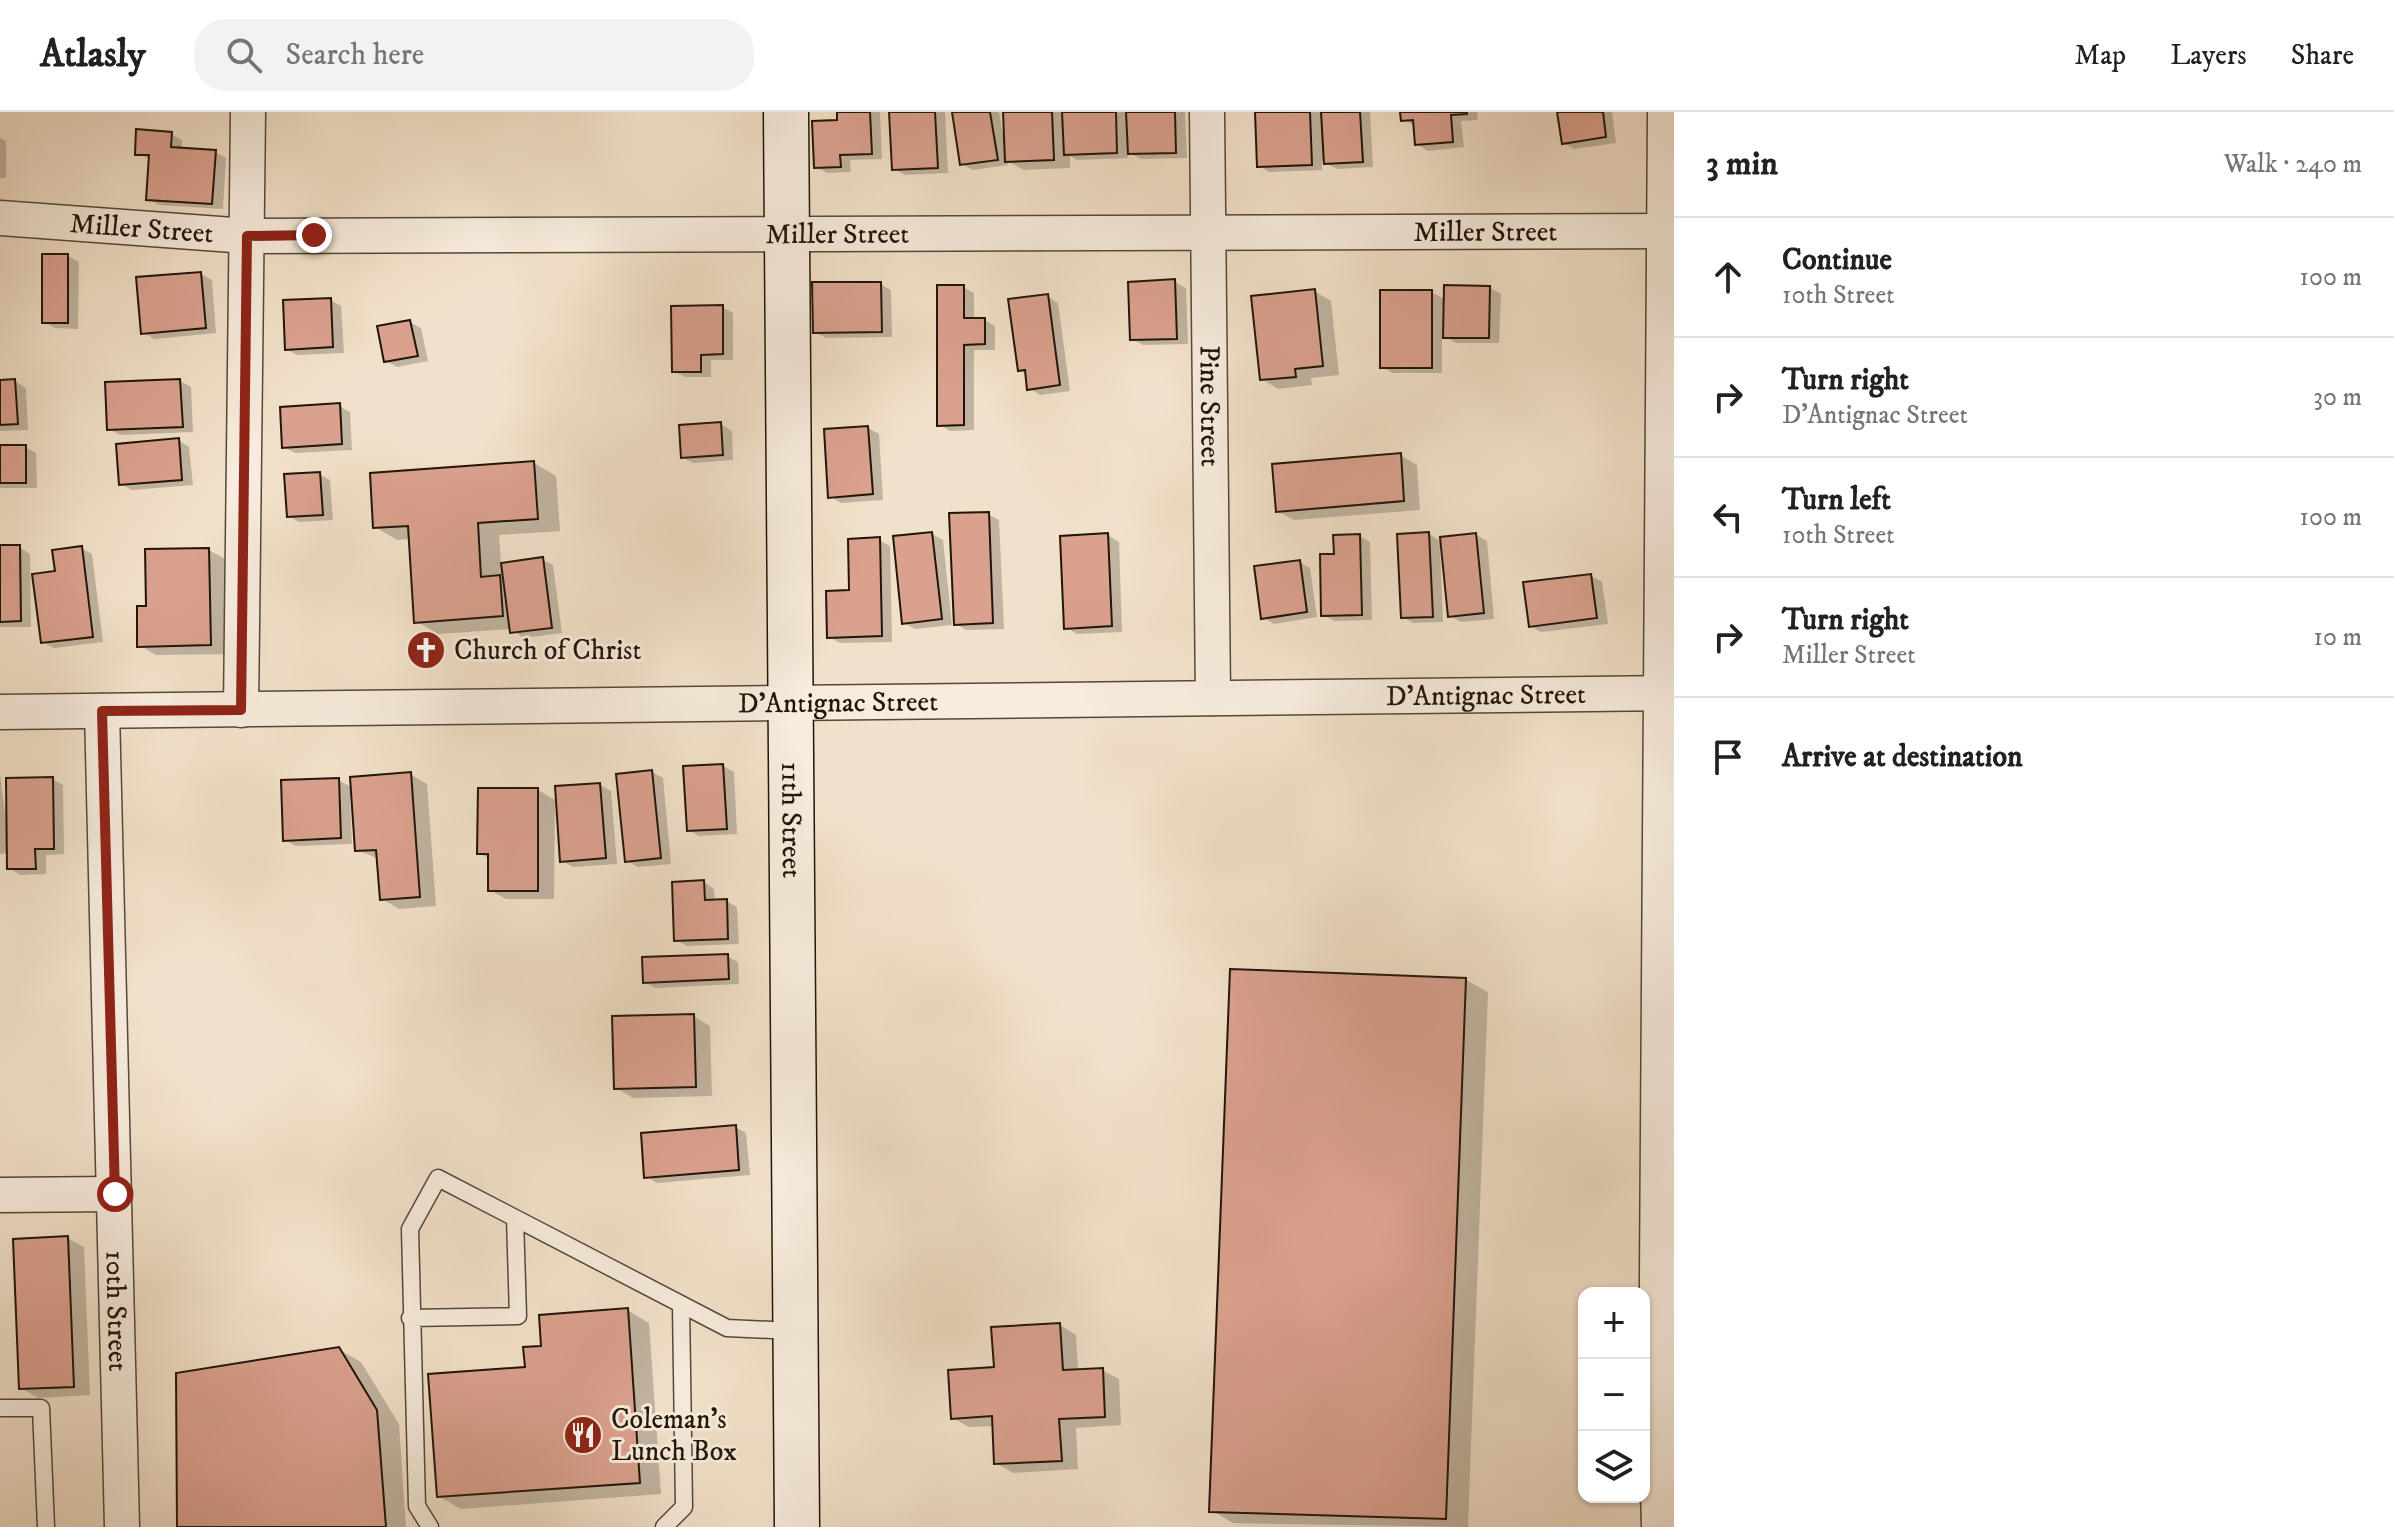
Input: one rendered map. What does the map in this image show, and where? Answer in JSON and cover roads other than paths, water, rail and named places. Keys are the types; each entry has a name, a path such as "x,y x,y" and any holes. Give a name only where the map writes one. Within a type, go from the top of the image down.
{"main road":[{"name":"11th Street","path":"786,112 797,1527"}],"street":[{"path":"241,710 248,112"},
{"name":"Pine Street","path":"1207,112 1213,698"},
{"path":"1663,1527 1667,1421 1671,693 1669,112"},
{"name":"Miller Street","path":"0,218 247,236 1671,231"},
{"name":"D'Antignac Street","path":"0,712 1671,693"},
{"name":"10th Street","path":"102,711 122,1527"},
{"path":"0,1195 115,1194"}],"lane":[{"path":"430,1527 417,1506 410,1229 438,1178 727,1328 795,1331"},
{"path":"410,1318 518,1316 515,1218"},
{"path":"664,1527 684,1507 681,1305"},
{"path":"0,1408 41,1408 46,1527"}],"place":[{"name":"Church of Christ","path":"426,650"},
{"name":"Coleman's Lunch Box","path":"583,1435"}]}
